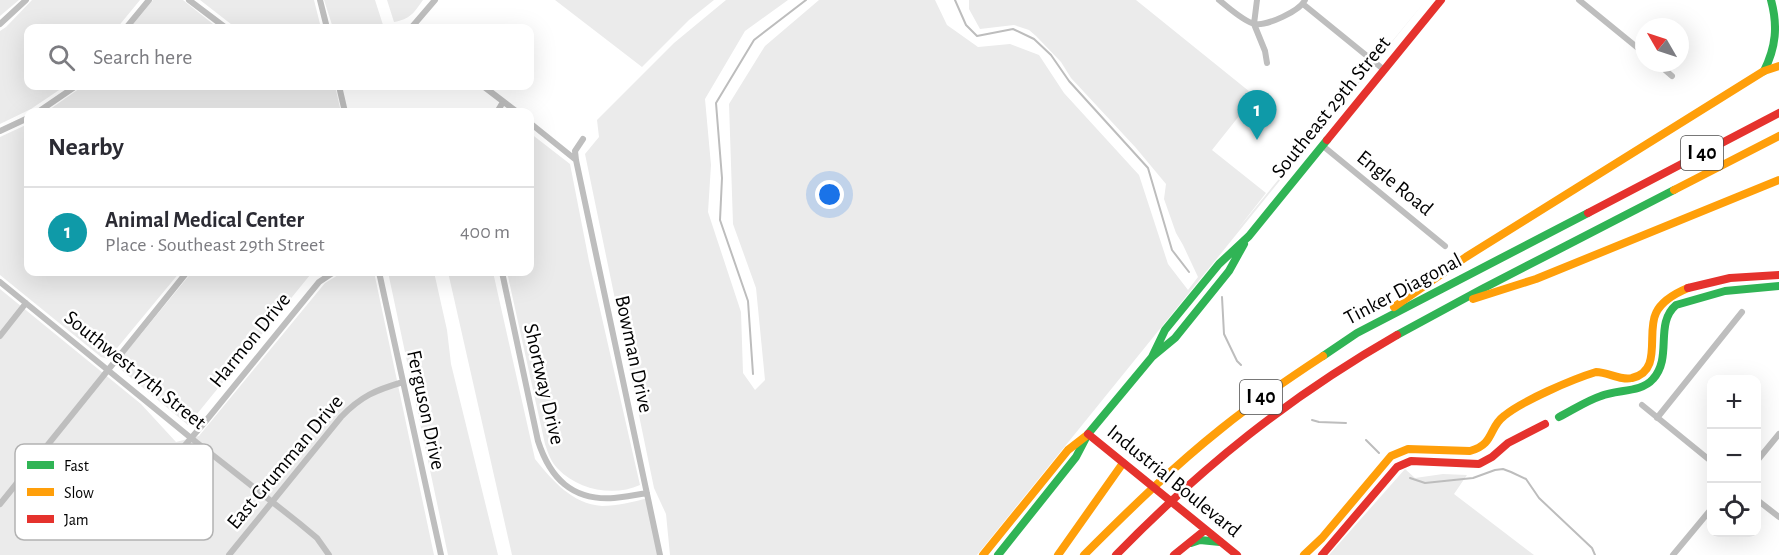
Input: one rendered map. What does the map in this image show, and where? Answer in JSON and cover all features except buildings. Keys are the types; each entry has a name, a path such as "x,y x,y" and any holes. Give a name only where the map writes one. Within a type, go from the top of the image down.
{"main road":[{"name":"Southeast 29th Street","path":"983,555 1068,450 1088,434 1152,357 1165,330 1220,264 1249,236 1441,0"},
{"path":"1764,71 1774,49 1777,34 1776,12 1771,0"},
{"path":"1357,333 1466,257 1764,71 1779,66"},
{"name":"Tinker Diagonal","path":"1084,555 1139,501 1221,428 1269,392 1357,333 1779,113"},
{"name":"Tinker Diagonal","path":"1116,555 1138,531 1234,446 1318,383 1368,351 1446,307 1779,136"},
{"path":"1446,307 1536,279 1779,180"},
{"path":"1304,555 1322,538 1391,456 1408,449 1477,450 1490,439 1503,417 1562,386 1598,372 1627,379 1637,377 1652,358 1653,322 1656,311 1673,294 1707,283 1752,276 1779,275"},
{"path":"1559,417 1611,392 1637,389 1648,384 1661,367 1664,358 1665,323 1671,309 1677,304 1731,290 1779,286"},
{"path":"1322,555 1397,467 1411,461 1479,464 1492,457 1508,442 1545,424"},
{"name":"Southeast 29th Street","path":"998,555 1076,457 1088,434"},
{"name":"Industrial Boulevard","path":"1088,434 1237,555"},
{"path":"1058,555 1123,463"},
{"path":"1351,504 1360,511"},
{"path":"1174,555 1205,530"},
{"path":"1189,543 1200,540 1220,542"}],"street":[{"path":"0,24 26,0"},
{"path":"129,24 149,0"},
{"path":"189,0 221,24"},
{"path":"320,0 326,24"},
{"path":"414,24 435,0"},
{"path":"1219,0 1239,16 1254,24 1264,23 1288,14 1298,9 1304,2 1383,69"},
{"path":"1257,0 1254,24 1267,63"},
{"path":"1579,0 1635,45"},
{"path":"1667,72 1672,76"},
{"path":"44,108 70,90"},
{"path":"340,90 344,108"},
{"path":"488,90 511,108"},
{"path":"500,108 504,102"},
{"path":"0,131 24,120"},
{"path":"534,126 576,160"},
{"path":"576,160 574,151 583,139"},
{"name":"Engle Road","path":"1323,146 1446,246"},
{"name":"Bowman Drive","path":"576,160 660,555"},
{"path":"48,444 184,276"},
{"name":"Harmon Drive","path":"186,444 319,282 328,276"},
{"name":"Ferguson Drive","path":"380,276 441,555"},
{"name":"Shortway Drive","path":"503,276 538,441 545,461 557,478 574,490 592,497 613,498 646,493"},
{"name":"Southwest 17th Street","path":"0,282 199,444"},
{"path":"0,336 26,303"},
{"path":"1657,418 1742,312"},
{"name":"East Grumman Drive","path":"229,555 354,404 379,389 403,382"},
{"path":"1642,405 1707,458"},
{"path":"1761,456 1779,434"},
{"name":"Southwest 17th Street","path":"213,455 316,538 329,555"},
{"path":"0,504 15,485"},
{"path":"1761,503 1779,517"},
{"path":"1673,555 1707,514"}],"shaded area":[{"path":"0,0 19,0 0,16"},
{"path":"32,0 140,0 120,24 24,24 24,90 59,90 32,108 24,108 24,112 0,124 0,31"},
{"path":"153,0 183,0 213,24 133,24"},
{"path":"200,0 314,0 320,24 231,24"},
{"path":"324,0 375,0 383,24 332,24"},
{"path":"387,0 423,0 411,15 394,22"},
{"path":"555,0 714,0 689,20 642,67"},
{"path":"726,0 788,0 745,31 705,99 711,165 708,212 741,312 743,373 755,390 765,380 756,288 733,224 729,104 765,46 819,0 935,0 947,25 978,47 1010,44 1039,55 1064,93 1139,175 1168,264 1188,290 1198,277 1176,233 1164,199 1166,184 1036,36 1029,30 1014,25 980,29 969,9 969,0 1136,0 1255,96 1212,150 1266,193 1237,230 1426,0 977,555 670,555 666,514 654,488 585,154 599,137 597,120 674,43"},
{"path":"77,90 336,90 340,108 52,108"},
{"path":"24,126 24,276 177,276 108,359 101,357 0,275 0,137"},
{"path":"534,136 570,164 589,261 640,485 630,489 608,491 576,482 556,466 545,444 508,276 534,276"},
{"path":"189,276 309,276 188,425 119,368 118,362"},
{"path":"336,276 375,276 434,555 0,555 0,289 141,404 176,442 199,436 325,283"},
{"path":"389,276 435,276 447,330 451,364 498,555 448,555"},
{"path":"449,276 494,276 535,459 564,490 581,501 602,506 648,498 658,555 512,555"},
{"path":"1405,469 1415,478 1443,474 1467,475 1454,494 1534,555 1329,555"}],"waterway":[{"path":"753,374 748,301 720,220 722,178 716,103 754,40 806,0"},
{"path":"955,0 966,25 977,36 1013,29 1034,39 1051,55 1069,81 1148,168 1172,250 1189,272"},
{"path":"1222,297 1224,334 1241,365"},
{"path":"1312,420 1346,423"},
{"path":"1366,440 1379,453"},
{"path":"1410,478 1425,483 1473,478 1495,470 1503,469 1511,472 1526,479 1539,498 1592,548 1595,555"}],"traffic: fast":[{"path":"1764,71 1775,36 1775,19 1771,0"},
{"path":"1152,357 1165,330 1219,264 1249,236 1327,140"},
{"path":"1397,335 1674,190"},
{"path":"1323,356 1357,333 1588,213"},
{"path":"998,555 1076,457 1088,434 1152,357 1175,338 1229,271 1244,244"},
{"path":"1559,417 1595,398 1642,387 1653,379 1662,361 1666,321 1676,305 1725,291 1779,286"},
{"path":"1191,543 1200,540 1220,542"}],"traffic: slow":[{"path":"1394,307 1466,257 1764,71 1779,66"},
{"path":"1674,190 1779,136"},
{"path":"1473,299 1536,279 1779,180"},
{"path":"1304,555 1322,538 1391,456 1408,449 1470,451 1488,440 1495,426 1504,416 1548,391 1596,372 1628,379 1642,374 1651,360 1653,321 1656,313 1666,301 1688,288"},
{"path":"1084,555 1151,490 1234,418 1323,356"},
{"path":"983,555 1068,450 1086,436"},
{"path":"1058,555 1123,463"}],"traffic: jam":[{"path":"1327,140 1441,0"},
{"path":"1588,213 1779,113"},
{"path":"1688,288 1730,278 1779,275"},
{"path":"1116,555 1181,492 1249,435 1320,383 1397,335"},
{"path":"1322,555 1397,467 1411,461 1479,464 1492,457 1508,443 1545,424"},
{"path":"1088,434 1237,555"},
{"path":"1174,555 1205,530"}],"place":[{"name":"Animal Medical Center","path":"1257,140"}]}
